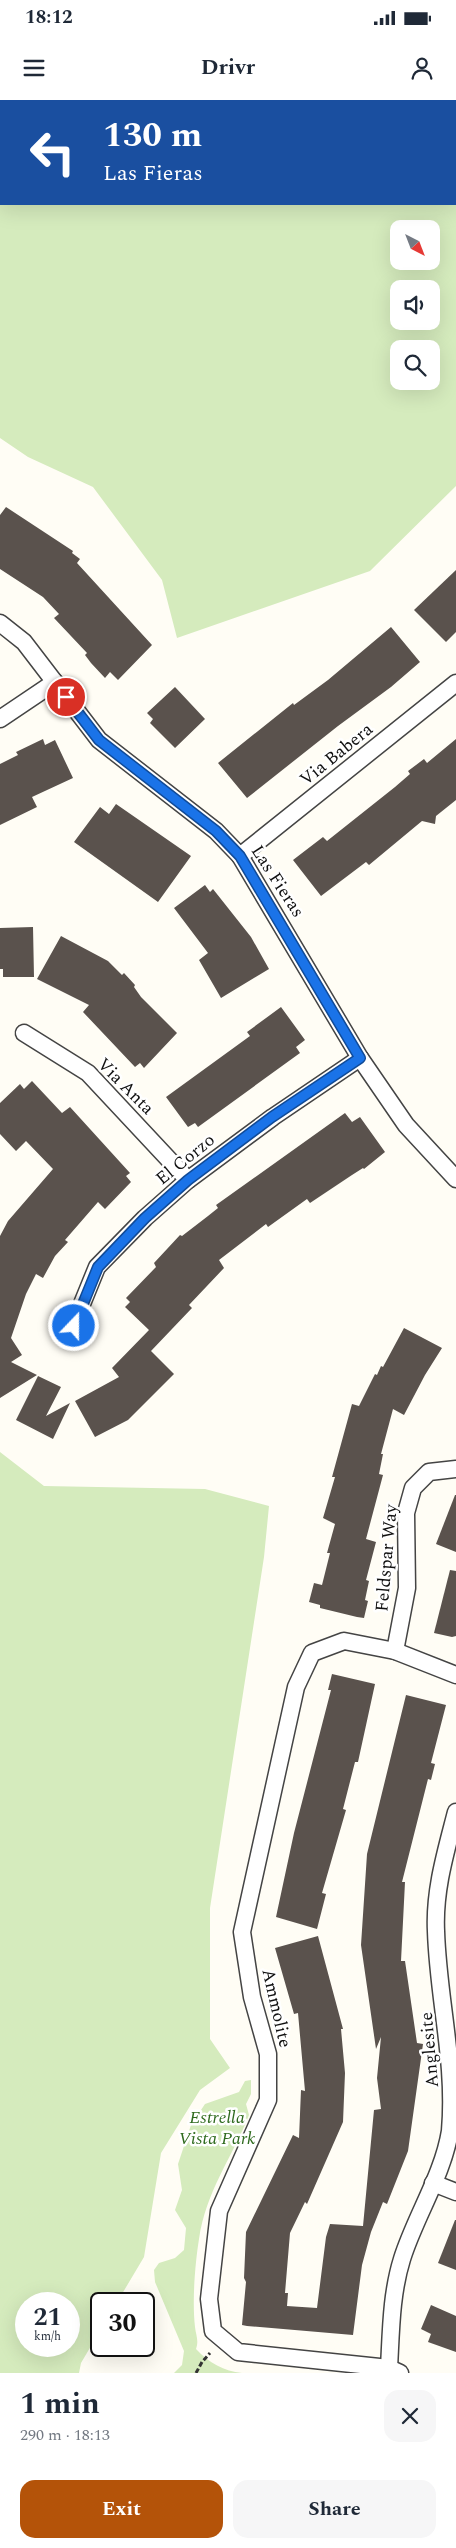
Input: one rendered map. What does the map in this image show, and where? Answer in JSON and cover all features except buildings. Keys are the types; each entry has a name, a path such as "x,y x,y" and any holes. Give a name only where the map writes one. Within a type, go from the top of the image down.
{"street":[{"name":"Las Fieras","path":"0,623 24,642 99,740 216,831 240,856 360,1058 406,1125 456,1178"},
{"path":"0,719 55,682"},
{"name":"Via Babera","path":"240,856 456,683"},
{"name":"Via Anta","path":"24,1033 88,1073 188,1180"},
{"name":"El Corzo","path":"74,1326 98,1267 145,1218 188,1180 272,1117 360,1058"},
{"name":"Feldspar Way","path":"395,1651 407,1588 406,1512 414,1488 429,1472 456,1469"},
{"name":"Ammolite","path":"395,1651 344,1641 312,1653 296,1687 242,1932 252,1997 268,2054 268,2100 219,2211 209,2299 213,2331 238,2352 395,2371"},
{"path":"395,1651 456,1675"},
{"name":"Anglesite","path":"395,2371 393,2304 402,2260 434,2183 450,2133 454,2077 452,2020 436,1931 440,1874 456,1812"},
{"path":"434,2183 456,2192"}],"path":[{"path":"196,2373 202,2362 223,2340"}],"green space":[{"path":"0,205 456,205 456,486 370,571 177,638 162,580 93,487 28,457 0,438"},
{"path":"0,1452 44,1486 205,1489 269,1506 264,1557 210,1908 210,2039 230,2068 200,2090 161,2153 144,2257 123,2292 90,2292 90,2348 81,2363 79,2373 0,2373"},
{"name":"Estrella Vista Park","path":"251,2080 251,2094 246,2104 249,2115 213,2190 202,2222 196,2260 194,2294 196,2349 217,2366 242,2373 174,2373 182,2365 184,2351 155,2282 154,2270 159,2263 175,2258 184,2250 186,2228 175,2210 182,2190 178,2164 191,2125 205,2104 239,2092 245,2081"}],"route":[{"path":"66,697 99,740 216,831 240,856 360,1058 272,1117 188,1180 145,1218 98,1267 74,1326"}]}
